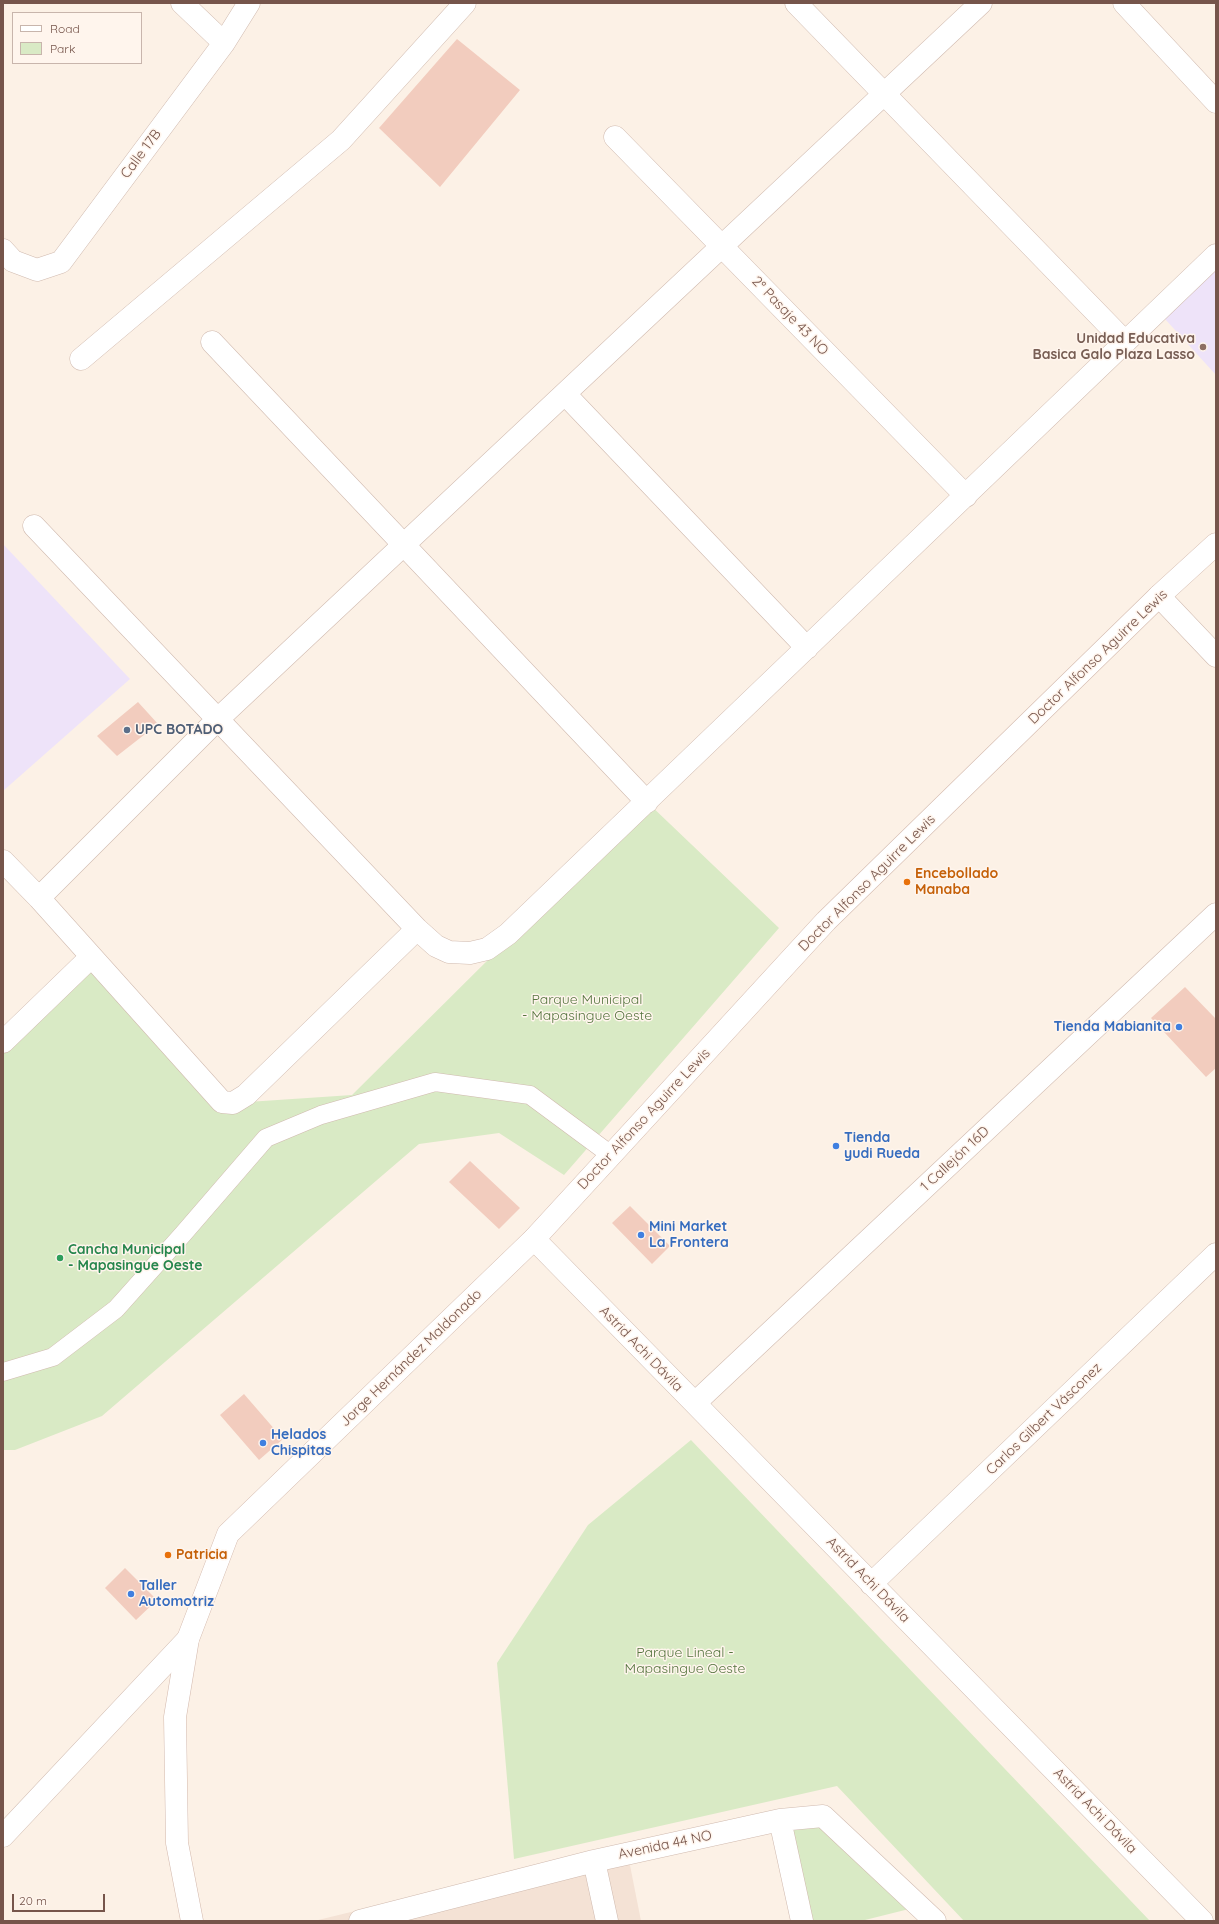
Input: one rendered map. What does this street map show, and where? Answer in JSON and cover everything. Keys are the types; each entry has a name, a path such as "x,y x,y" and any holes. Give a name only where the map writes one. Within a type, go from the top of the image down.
{"street":[{"path":"182,3 224,43"},
{"name":"Calle 17B","path":"8,256 37,270 61,262 224,43 248,3"},
{"path":"81,359 341,140 465,3"},
{"path":"796,3 1125,342"},
{"path":"39,898 218,719 981,3"},
{"path":"1124,3 1216,102"},
{"name":"2° Pasaje 43 NO","path":"615,137 966,496"},
{"path":"34,526 417,929 436,946 449,952 470,954 488,949 508,934 1216,255"},
{"path":"212,342 647,802"},
{"path":"565,394 807,648"},
{"name":"Doctor Alfonso Aguirre Lewis","path":"534,1239 826,921 1159,596 1216,544"},
{"path":"1159,596 1216,656"},
{"path":"3,861 39,898 222,1102 233,1103 246,1095 417,929"},
{"name":"1 Callejón 16D","path":"695,1403 1216,914"},
{"path":"3,1042 91,957"},
{"name":"Astrid Achi Dávila","path":"534,1239 1202,1921"},
{"name":"Jorge Hernández Maldonado","path":"192,1921 177,1843 175,1717 188,1640 228,1534 534,1239"},
{"name":"Carlos Gilbert Vásconez","path":"872,1584 1216,1254"},
{"path":"3,1836 188,1640"},
{"name":"Avenida 44 NO","path":"360,1921 594,1861 780,1820 823,1816 935,1921"},
{"path":"780,1820 802,1921"},
{"path":"594,1861 607,1921"}],"lane":[{"path":"3,1372 53,1357 116,1308 183,1234 266,1138 321,1115 435,1082 530,1095 611,1155"}],"shaded area":[{"name":"Unidad Educativa Basica Galo Plaza Lasso","path":"1216,270 1216,375 1165,319"},
{"path":"3,544 130,679 3,791"},
{"path":"626,1845 641,1921 314,1921"}],"green space":[{"name":"Parque Municipal - Mapasingue Oeste","path":"647,802 779,928 564,1175 499,1133 419,1144 102,1416 15,1450 3,1450 3,1042 91,957 233,1103 352,1095"},
{"name":"Parque Lineal - Mapasingue Oeste","path":"691,1440 1150,1921 964,1921 837,1786 514,1859 497,1663 588,1525"},
{"path":"818,1824 909,1909 861,1921 809,1921 791,1831"}],"building":[{"path":"457,39 520,90 440,187 379,128"},
{"name":"UPC BOTADO","path":"138,702 158,724 117,756 97,736"},
{"path":"1185,987 1216,1019 1216,1068 1206,1077 1151,1018"},
{"path":"470,1161 520,1208 499,1229 449,1182"},
{"name":"Mini Market La Frontera","path":"630,1206 670,1246 652,1264 612,1223"},
{"path":"244,1394 283,1439 259,1460 220,1415"},
{"name":"Taller Automotriz","path":"125,1568 157,1600 136,1620 105,1588"}],"place":[{"name":"Unidad Educativa Basica Galo Plaza Lasso","path":"1203,347"},
{"name":"UPC BOTADO","path":"127,730"},
{"name":"Encebollado Manaba","path":"907,882"},
{"name":"Tienda Mabianita","path":"1179,1027"},
{"name":"Tienda yudi Rueda","path":"836,1146"},
{"name":"Mini Market La Frontera","path":"641,1235"},
{"name":"Cancha Municipal - Mapasingue Oeste","path":"60,1258"},
{"name":"Helados Chispitas","path":"263,1443"},
{"name":"Patricia","path":"168,1555"},
{"name":"Taller Automotriz","path":"131,1594"}]}
